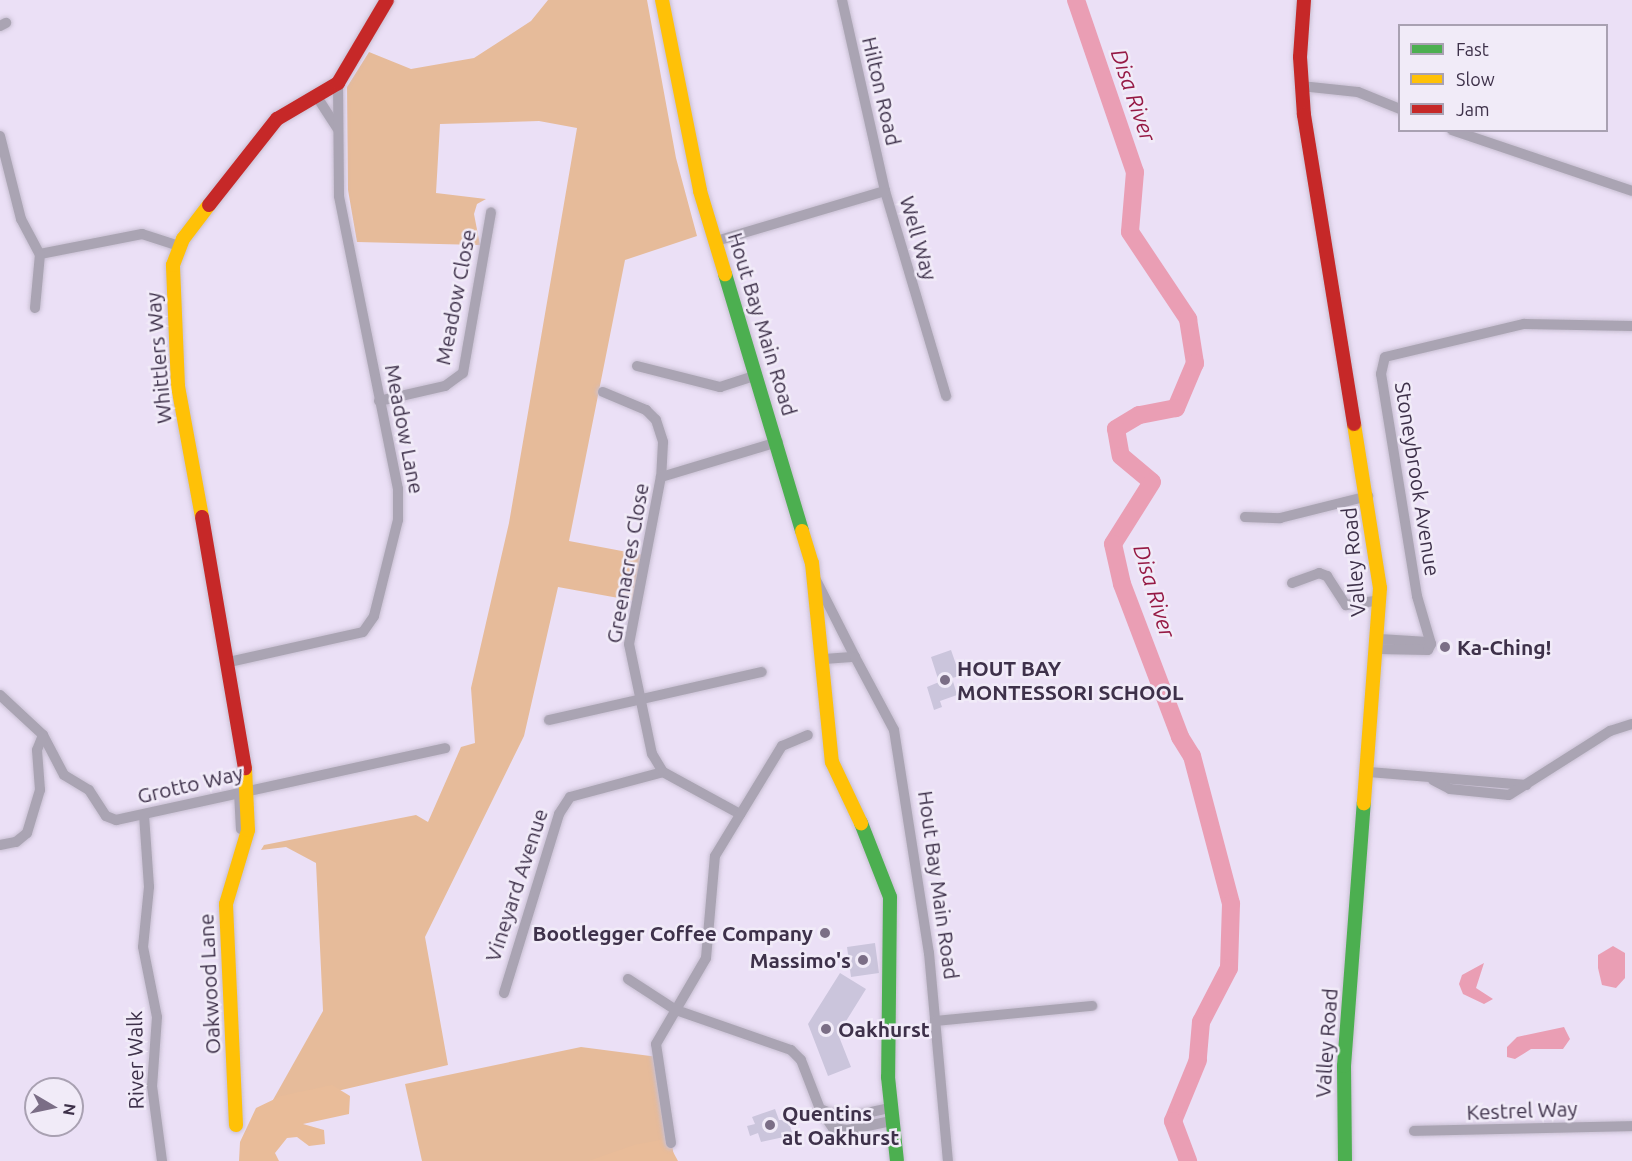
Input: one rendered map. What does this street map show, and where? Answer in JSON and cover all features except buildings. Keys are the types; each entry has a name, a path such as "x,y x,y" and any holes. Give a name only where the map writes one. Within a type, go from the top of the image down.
{"street":[{"name":"Whittlers Way","path":"243,791 229,662 178,386 172,276 179,246 260,137 277,119 338,83 387,0"},
{"name":"Hout Bay Main Road","path":"662,0 690,146 716,241 778,442 816,580 832,762 884,873 891,904 890,1115 897,1161"},
{"name":"Hilton Road","path":"842,0 885,191"},
{"name":"Valley Road","path":"1304,0 1301,86 1368,496 1380,600 1379,644 1344,1066 1345,1161"},
{"path":"337,128 338,83"},
{"path":"1301,86 1358,92 1398,108"},
{"name":"Meadow Lane","path":"229,662 356,635 370,623 400,507 343,218 337,128 317,97"},
{"path":"1458,132 1632,191"},
{"path":"0,136 21,219 40,254 35,308"},
{"name":"Well Way","path":"716,241 885,191 946,396"},
{"name":"Meadow Close","path":"379,401 445,386 463,373 491,212"},
{"path":"40,254 142,234 179,246"},
{"name":"Stoneybrook Avenue","path":"1379,644 1428,642 1415,585 1382,362 1396,351 1524,324 1632,326"},
{"path":"637,366 720,387 757,375"},
{"path":"603,392 646,410 656,420 663,442 661,477"},
{"name":"Greenacres Close","path":"663,772 652,754 629,644 661,477 778,442"},
{"path":"1245,517 1280,518 1368,496"},
{"path":"1292,583 1319,573 1327,576 1346,605 1380,600"},
{"name":"Hout Bay Main Road","path":"816,580 855,657 878,694 896,739 916,852 948,1161"},
{"path":"824,659 855,657"},
{"path":"549,720 762,672"},
{"name":"Grotto Way","path":"0,695 43,735 64,775 89,790 109,818 144,815 243,791 445,748"},
{"path":"1369,772 1431,780 1456,777 1526,785 1610,731 1632,724"},
{"path":"0,845 16,842 27,833 40,790 37,750 43,735"},
{"path":"671,1143 656,1046 706,958 715,856 782,746 807,735"},
{"path":"663,772 740,814"},
{"name":"Vineyard Avenue","path":"504,993 567,800 663,772"},
{"name":"Oakwood Lane","path":"236,1125 226,904 249,826 243,791"},
{"name":"River Walk","path":"144,815 149,887 143,947 157,1017 152,1086 162,1161"},
{"path":"628,979 676,1010 785,1046 801,1060 819,1109 844,1118 890,1115"},
{"path":"935,1022 1092,1005"},
{"name":"Kestrel Way","path":"1414,1131 1632,1126"}],"shaded area":[{"path":"548,0 647,0 676,158 697,236 625,260 569,541 643,555 635,601 558,587 524,736 425,937 448,1065 269,1107 323,1011 316,863 286,847 261,850 264,845 416,815 428,822 461,747 475,743 471,688 509,523 577,128 539,121 440,124 436,193 486,199 477,204 474,214 480,245 357,242 348,190 347,87 369,52 411,69 474,58 531,21"},
{"path":"1613,946 1625,953 1625,978 1616,988 1602,985 1598,968 1598,955"},
{"path":"1484,963 1476,988 1493,999 1484,1004 1463,994 1459,984 1462,975"},
{"path":"1564,1027 1570,1039 1563,1049 1531,1049 1515,1059 1507,1057 1507,1047 1517,1037"},
{"path":"581,1047 658,1057 674,1157 652,1161 422,1161 405,1084"},
{"path":"332,1085 350,1096 349,1114 303,1124 324,1130 325,1144 309,1146 297,1137 287,1138 275,1153 279,1161 239,1161 240,1142 256,1108 281,1096"},
{"path":"666,1139 678,1161 588,1161 634,1145"}],"waterway":[{"name":"Disa River","path":"1076,0 1135,172 1130,232 1188,319 1195,363 1176,408 1139,415 1116,429 1121,456 1152,482 1113,544 1122,584 1180,737 1192,756 1231,904 1229,968 1201,1022 1198,1060 1173,1121 1188,1161"}],"traffic: fast":[{"path":"725,274 802,531"},
{"path":"1345,1161 1344,1066 1364,803"},
{"path":"861,823 890,897 888,1077 897,1161"}],"traffic: slow":[{"path":"662,0 700,191 725,274"},
{"path":"202,517 178,386 173,265 183,239 209,205"},
{"path":"1354,424 1380,588 1364,803"},
{"path":"802,531 812,563 832,762 861,823"},
{"path":"236,1125 226,904 248,830 245,768"}],"traffic: jam":[{"path":"209,205 277,119 338,83 387,0"},
{"path":"1304,0 1300,57 1304,115 1354,424"},
{"path":"202,517 245,768"}],"place":[{"name":"Ka-Ching!","path":"1445,647"},
{"name":"HOUT BAY MONTESSORI SCHOOL","path":"945,680"},
{"name":"Bootlegger Coffee Company","path":"825,933"},
{"name":"Massimo's","path":"863,960"},
{"name":"Oakhurst","path":"826,1029"},
{"name":"Quentins at Oakhurst","path":"770,1125"}]}
